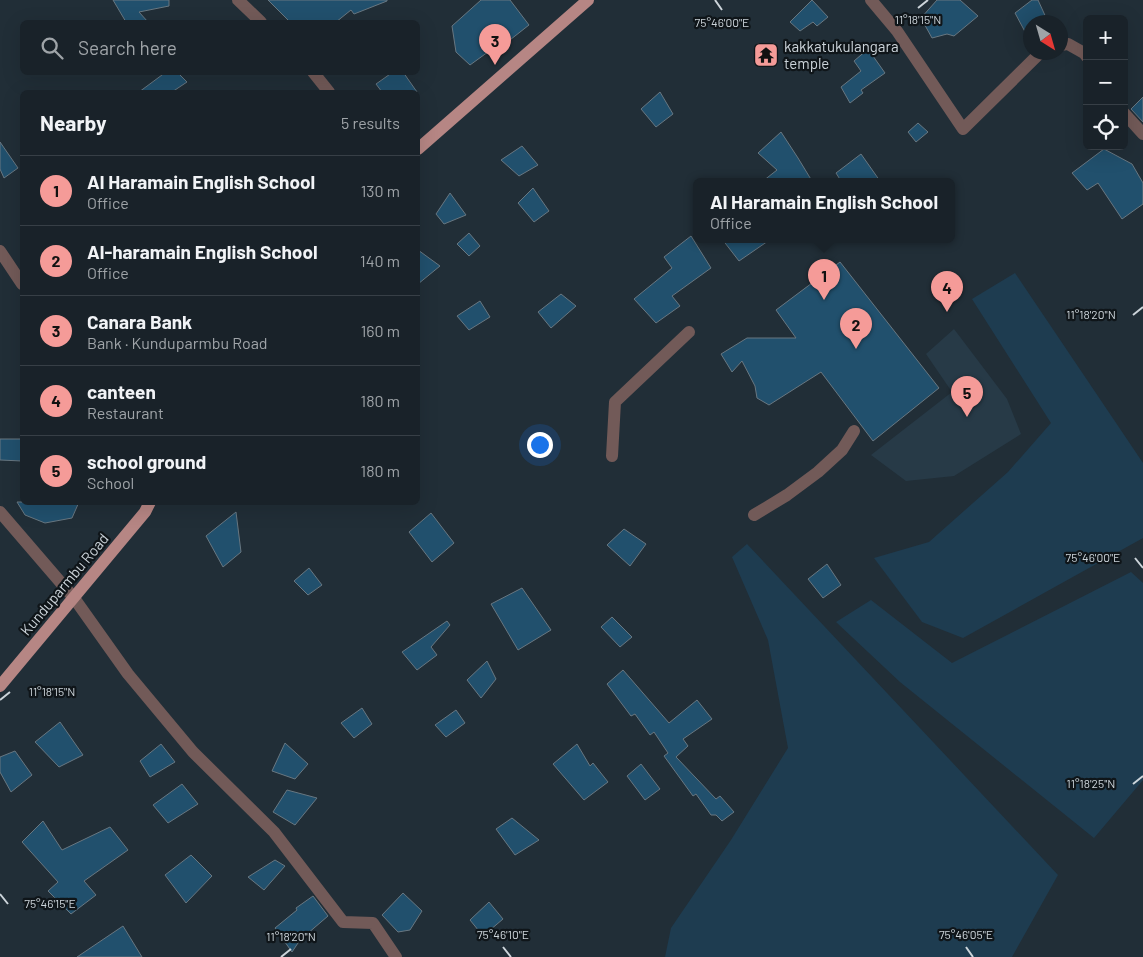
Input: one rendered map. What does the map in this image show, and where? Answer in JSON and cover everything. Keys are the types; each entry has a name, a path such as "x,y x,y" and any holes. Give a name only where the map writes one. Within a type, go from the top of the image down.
{"main road":[{"path":"420,147 588,0"},
{"name":"Kunduparmbu Road","path":"0,686 145,512 148,505"}],"street":[{"path":"238,0 259,20"},
{"path":"872,0 897,31 963,129 1033,60"},
{"path":"1068,44 1083,52"},
{"path":"315,75 327,90"},
{"path":"1128,117 1143,134"},
{"path":"0,251 20,281"},
{"path":"612,456 615,402 689,332"},
{"path":"754,516 818,472 842,450 854,431"},
{"path":"0,512 74,598 134,681 193,752 274,832 343,922 373,923 396,957"}],"shaded area":[{"path":"1015,273 1143,463 1143,538 963,638 922,622 874,558 929,542 1008,472 1051,423 972,299"},
{"path":"954,329 1007,399 1021,434 954,476 906,481 871,455 952,392 926,354"},
{"path":"747,544 1058,875 1012,957 665,957 671,928 731,840 788,748 768,640 732,557"},
{"path":"1131,572 1143,583 1143,780 1094,838 900,682 836,622 871,600 952,663"}],"building":[{"path":"113,0 169,0 169,6 139,12 146,20 125,20"},
{"path":"268,0 387,0 354,14 351,10 338,20 288,20"},
{"path":"481,0 510,0 529,25 501,47 499,44 470,65 456,52 452,26"},
{"path":"812,0 828,17 817,26 813,22 800,31 790,22"},
{"path":"937,0 960,0 978,16 954,36 947,34 932,38 921,18"},
{"path":"1032,0 1038,0 1045,15 1023,15 1023,28 1015,13"},
{"path":"868,49 885,73 861,90 863,93 850,103 841,87 861,71 854,61"},
{"path":"162,75 180,75 187,82 175,90 142,90"},
{"path":"389,75 405,75 416,90 380,90 376,84"},
{"path":"660,92 673,114 656,127 641,109"},
{"path":"1143,97 1143,122 1131,109"},
{"path":"918,123 928,132 916,142 908,132"},
{"path":"781,132 810,178 767,178 777,170 758,153"},
{"path":"0,142 18,168 4,178 0,169"},
{"path":"522,146 538,165 519,176 501,160"},
{"path":"1103,150 1106,150 1132,164 1143,183 1143,204 1122,219 1098,183 1087,190 1072,173"},
{"path":"861,154 878,178 839,178 836,173"},
{"path":"533,188 549,211 534,222 518,203"},
{"path":"450,193 466,215 444,224 436,214"},
{"path":"469,233 480,246 469,256 457,244"},
{"path":"691,236 693,243 695,243 711,268 672,296 680,306 656,323 634,299 672,268 664,257"},
{"path":"725,243 765,243 739,261"},
{"path":"420,251 440,266 420,282"},
{"path":"840,262 939,388 873,441 821,372 769,405 757,398 755,386 742,361 732,372 721,354 747,338 796,338 776,310"},
{"path":"561,294 576,306 551,328 538,312"},
{"path":"480,301 490,317 469,330 457,316"},
{"path":"0,439 20,439 20,461 0,460"},
{"path":"17,502 20,502 20,505 78,505 72,518 45,523 25,515"},
{"path":"236,512 241,552 223,567 206,536"},
{"path":"431,513 454,543 432,562 409,532"},
{"path":"624,529 646,544 630,566 607,545"},
{"path":"827,564 841,585 823,598 808,579"},
{"path":"309,568 322,585 308,595 294,581"},
{"path":"522,588 551,630 518,650 491,604"},
{"path":"612,617 632,637 620,647 601,627"},
{"path":"447,621 450,625 431,647 437,655 417,670 402,652"},
{"path":"487,661 496,679 481,698 467,680"},
{"path":"623,670 669,723 697,700 712,719 683,739 688,746 676,757 716,799 720,796 734,812 722,821 716,815 711,815 696,794 693,796 664,756 668,753 654,732 650,735 635,714 631,716 607,684"},
{"path":"362,708 372,724 354,738 341,723"},
{"path":"456,710 465,723 446,737 435,725"},
{"path":"60,722 83,755 59,767 35,742"},
{"path":"285,743 308,764 295,779 272,771"},
{"path":"161,744 175,762 150,777 140,761"},
{"path":"577,744 590,766 593,763 608,782 584,800 553,764"},
{"path":"15,751 32,775 11,792 0,772 0,757"},
{"path":"641,764 660,789 645,800 627,776"},
{"path":"182,784 198,804 168,823 153,805"},
{"path":"287,790 317,798 295,825 273,812"},
{"path":"512,818 539,840 515,855 496,829"},
{"path":"43,821 62,850 110,827 128,850 84,881 96,895 71,914 48,891 58,882 22,842"},
{"path":"191,855 212,876 186,903 165,875"},
{"path":"275,860 285,866 264,890 248,877"},
{"path":"403,893 422,911 410,930 398,932 382,915"},
{"path":"313,896 328,916 300,940 292,952 275,928 297,910 296,908"},
{"path":"489,902 503,919 483,936 470,920"},
{"path":"123,926 142,957 77,957"}],"place":[{"name":"kakkatukulangara temple","path":"766,55"},
{"name":"Canara Bank","path":"495,65"},
{"name":"Al Haramain English School","path":"824,300"},
{"name":"canteen","path":"947,312"},
{"name":"Al-haramain English School","path":"856,349"},
{"name":"school ground","path":"967,417"}]}
